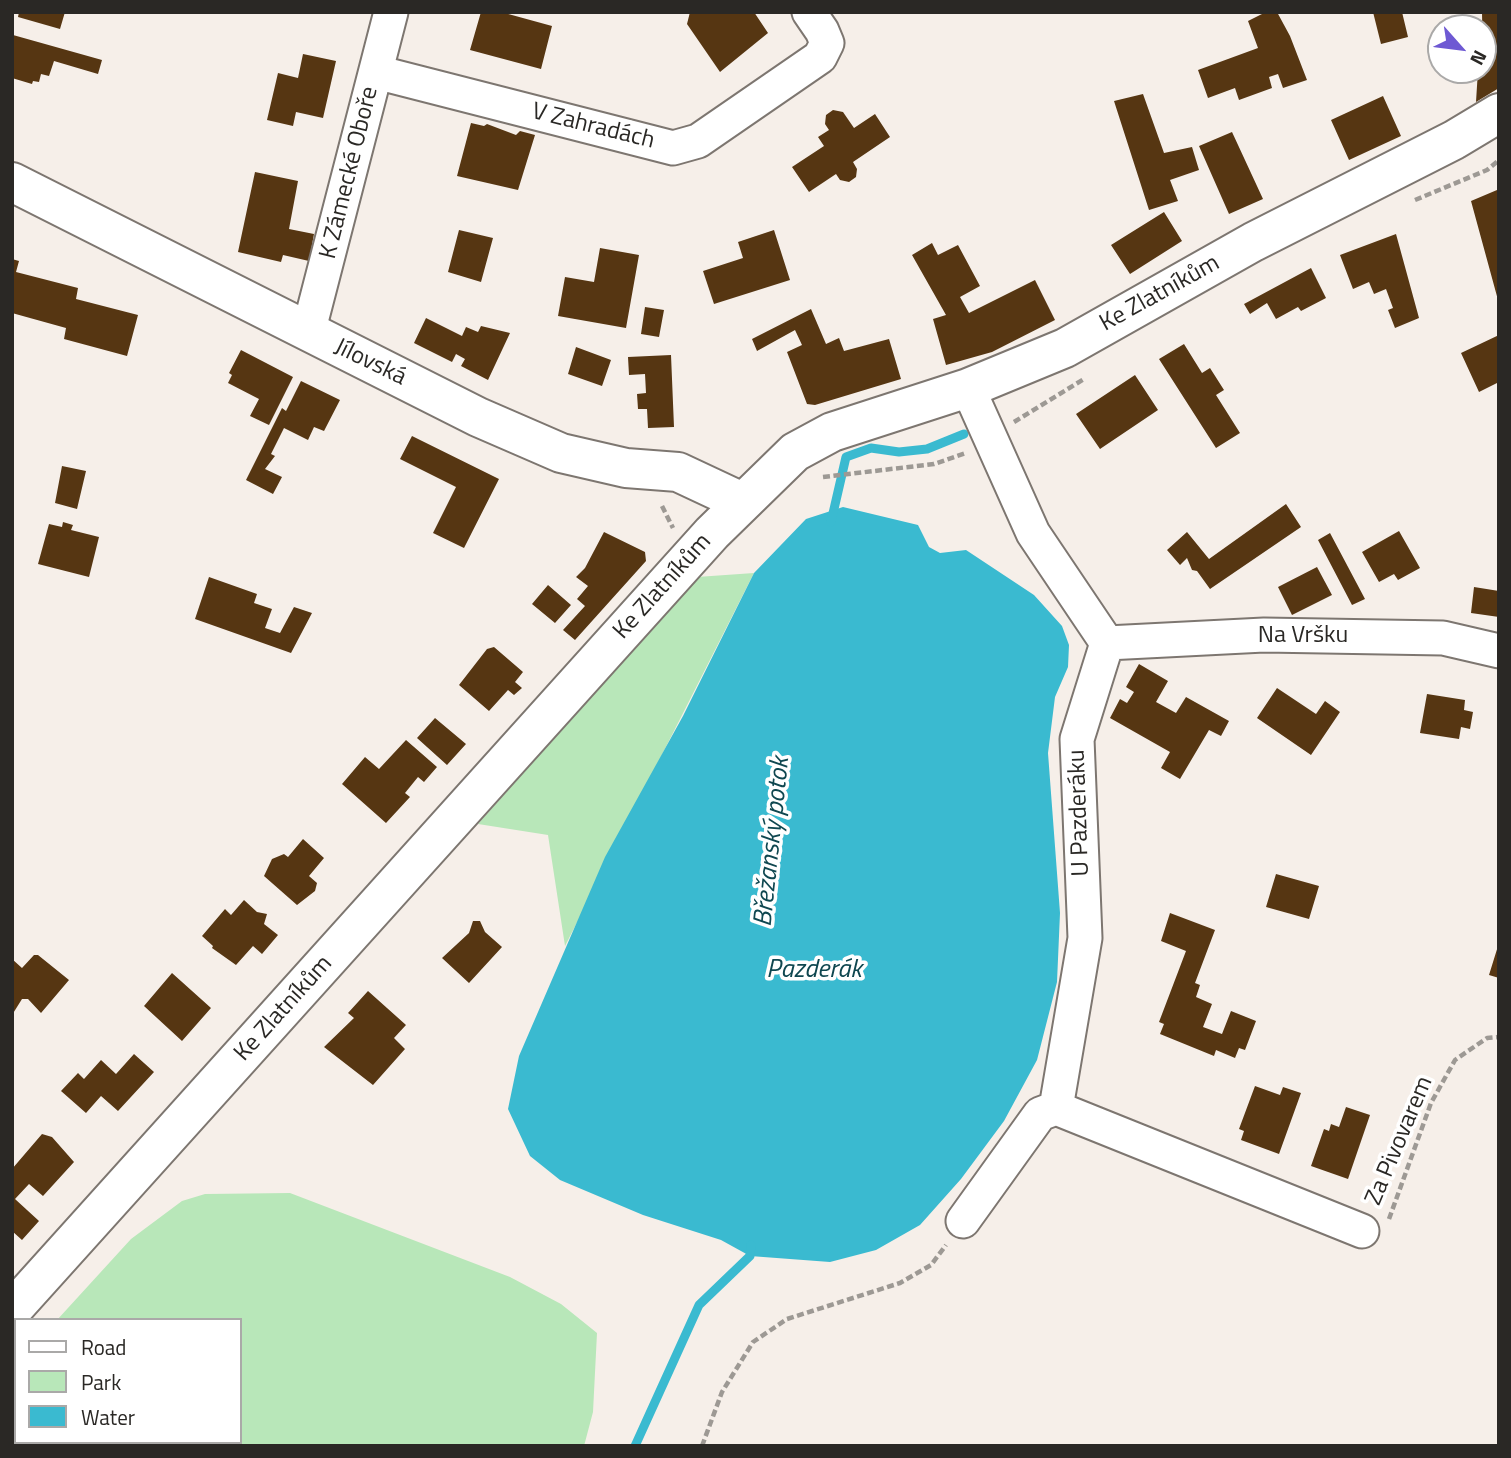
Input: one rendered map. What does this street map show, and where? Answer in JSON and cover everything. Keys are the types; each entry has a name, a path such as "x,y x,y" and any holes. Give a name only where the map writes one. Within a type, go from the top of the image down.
{"main road":[{"name":"Ke Zlatníkům","path":"12,1310 742,502 795,452 832,432 968,388 1065,348 1253,242 1454,140 1499,113"},
{"name":"Jílovská","path":"12,181 478,417 561,453 626,468 678,472 742,502"}],"street":[{"name":"K Zámecké Oboře","path":"309,333 391,12"},
{"name":"V Zahradách","path":"376,72 673,148 698,141 820,57 827,43 808,12"},
{"path":"968,388 1033,533 1107,643"},
{"name":"Na Vršku","path":"1107,643 1264,635 1443,638 1499,652"},
{"name":"U Pazderáku","path":"1056,1108 1085,938 1077,739 1107,643"},
{"path":"962,1221 1040,1114 1056,1108 1362,1231"}],"path":[{"path":"1412,201 1487,170 1499,160"},
{"path":"835,475 934,464 962,455 1095,372"},
{"name":"Za Pivovarem","path":"1362,1231 1388,1220 1431,1103 1455,1060 1487,1038 1499,1037"},
{"path":"702,1446 722,1392 753,1342 787,1319 900,1283 931,1265 962,1221"}],"green space":[{"path":"754,573 565,946 548,835 478,824 697,577"},
{"path":"290,1193 510,1277 561,1304 597,1333 593,1412 584,1446 12,1446 14,1366 14,1444 242,1444 242,1318 59,1318 131,1239 182,1201 205,1194"}],"water":[{"name":"Pazderák","path":"843,507 918,525 929,547 940,553 966,550 1034,595 1062,626 1069,645 1068,667 1055,697 1048,753 1060,913 1057,982 1037,1060 1004,1121 961,1179 920,1225 876,1250 830,1262 750,1256 721,1240 643,1215 560,1180 530,1156 508,1109 519,1056 605,857 683,716 754,573 806,519"}],"building":[{"path":"19,12 65,12 60,29 18,17"},
{"path":"481,12 501,12 552,26 541,69 470,50"},
{"path":"690,12 754,12 768,33 720,72 687,24"},
{"path":"1266,12 1277,12 1290,36 1307,80 1283,88 1278,74 1269,77 1272,88 1239,100 1235,88 1208,98 1198,70 1258,48 1248,21"},
{"path":"1373,12 1402,12 1408,37 1381,44"},
{"path":"1499,12 1499,88 1476,102 1477,84 1497,84 1497,14 1482,14"},
{"path":"13,35 102,60 98,74 54,61 49,76 41,74 39,82 33,81 32,84 12,78"},
{"path":"303,54 336,61 323,118 296,112 293,126 267,120 278,73 298,78"},
{"path":"1143,94 1164,153 1192,147 1199,170 1170,180 1178,201 1149,210 1114,101"},
{"path":"1383,96 1401,136 1349,160 1331,120"},
{"path":"833,110 843,112 854,128 875,114 890,137 853,162 857,169 856,177 849,182 840,180 836,174 809,192 792,167 824,146 818,137 829,130 825,124 826,115"},
{"path":"471,123 484,126 487,124 516,135 520,131 535,135 518,190 457,176"},
{"path":"1232,132 1263,199 1229,214 1199,146"},
{"path":"255,172 298,181 289,229 314,234 309,261 283,255 281,262 238,252"},
{"path":"1497,190 1499,196 1498,300 1471,201"},
{"path":"1164,212 1182,241 1130,274 1111,245"},
{"path":"459,230 493,238 481,282 448,272"},
{"path":"774,230 790,280 714,304 703,271 743,258 738,242"},
{"path":"1396,234 1419,318 1395,328 1388,310 1393,308 1386,289 1374,294 1369,282 1353,289 1340,255"},
{"path":"932,243 938,255 958,245 980,286 960,297 969,313 1035,280 1055,320 992,352 946,365 933,319 946,315 912,255"},
{"path":"600,248 639,255 626,328 558,316 565,277 594,282"},
{"path":"12,259 19,261 16,272 78,288 76,299 138,315 127,356 64,339 66,328 12,313"},
{"path":"1311,268 1326,298 1301,311 1298,307 1276,319 1267,303 1250,314 1244,304"},
{"path":"645,307 664,310 659,337 641,334"},
{"path":"811,309 826,344 839,338 844,351 889,339 901,379 815,405 807,404 787,352 802,345 795,330 757,351 752,339"},
{"path":"426,318 462,336 466,327 478,332 481,326 510,333 488,380 461,366 465,359 456,354 452,362 414,343"},
{"path":"1499,335 1499,382 1479,392 1461,353"},
{"path":"1184,344 1202,373 1210,368 1224,390 1216,395 1240,433 1216,448 1159,359"},
{"path":"576,347 611,360 602,386 568,374"},
{"path":"241,350 293,377 269,425 250,416 259,399 228,383 232,375 229,373"},
{"path":"671,355 674,427 648,428 647,409 638,409 637,394 646,393 645,374 629,375 628,357"},
{"path":"1135,375 1158,410 1100,449 1076,414"},
{"path":"301,381 340,400 324,431 314,427 308,440 284,428 271,454 275,456 265,469 282,477 273,494 246,480 282,408 286,411"},
{"path":"412,436 499,479 464,548 433,533 456,487 400,459"},
{"path":"62,466 86,471 77,509 55,503"},
{"path":"1286,504 1301,527 1210,589 1197,571 1192,570 1187,558 1180,565 1167,550 1187,532 1209,559"},
{"path":"63,522 73,525 71,530 99,537 89,577 38,564 49,524 62,527"},
{"path":"1399,531 1420,568 1398,580 1394,574 1379,582 1362,552"},
{"path":"604,532 645,552 646,561 575,640 563,630 585,606 577,599 588,586 576,577 585,568"},
{"path":"1330,533 1365,599 1352,605 1318,540"},
{"path":"1317,567 1332,595 1292,615 1278,587"},
{"path":"209,577 257,594 254,603 272,609 265,628 280,633 294,607 312,613 291,653 195,619"},
{"path":"548,585 571,605 555,623 532,604"},
{"path":"1474,587 1499,591 1499,617 1471,613"},
{"path":"494,647 523,672 515,682 522,688 514,695 508,690 489,711 459,685 487,649"},
{"path":"1139,664 1168,681 1156,702 1176,713 1186,697 1229,721 1221,736 1209,730 1180,779 1161,768 1170,752 1110,718 1120,699 1127,703 1134,692 1126,687"},
{"path":"1277,688 1316,714 1325,701 1340,712 1311,755 1257,718"},
{"path":"1427,694 1465,700 1464,710 1473,712 1470,729 1461,727 1459,739 1420,733"},
{"path":"435,718 466,744 447,765 417,738"},
{"path":"406,740 437,767 424,782 418,777 405,793 410,797 386,823 342,784 365,757 379,769"},
{"path":"303,839 324,858 309,876 317,883 315,891 297,905 264,876 272,859 284,854 288,857"},
{"path":"1276,874 1319,886 1309,919 1266,907"},
{"path":"244,900 257,912 267,914 264,924 278,935 262,954 253,946 236,965 212,948 202,936 225,909 231,915"},
{"path":"1170,913 1215,930 1195,983 1200,985 1196,997 1212,1004 1203,1027 1222,1034 1231,1011 1256,1021 1245,1050 1239,1048 1235,1058 1216,1050 1214,1056 1160,1034 1164,1024 1159,1022 1186,951 1161,941"},
{"path":"473,921 480,921 485,932 502,947 469,983 442,958 469,933"},
{"path":"1499,947 1499,978 1489,975"},
{"path":"34,955 38,955 69,980 41,1013 28,999 22,999 12,1015 12,959 22,968"},
{"path":"172,973 211,1008 182,1041 144,1006"},
{"path":"368,991 406,1025 394,1038 405,1049 373,1085 324,1047 354,1018 348,1013"},
{"path":"134,1054 154,1072 118,1111 101,1096 86,1113 61,1091 78,1073 84,1079 101,1060 116,1074"},
{"path":"1255,1086 1280,1095 1283,1087 1301,1093 1279,1154 1241,1140 1244,1131 1239,1129"},
{"path":"1346,1107 1370,1115 1348,1179 1311,1166 1324,1129 1329,1131 1331,1124 1339,1127"},
{"path":"42,1134 52,1137 74,1162 43,1196 29,1184 15,1199 39,1221 22,1240 12,1231 12,1169"}],"waterway":[{"name":"Břežanský potok","path":"831,522 846,457 871,448 899,452 927,449 964,434"},
{"name":"Břežanský potok","path":"635,1446 699,1305 750,1256 751,1245"}]}
